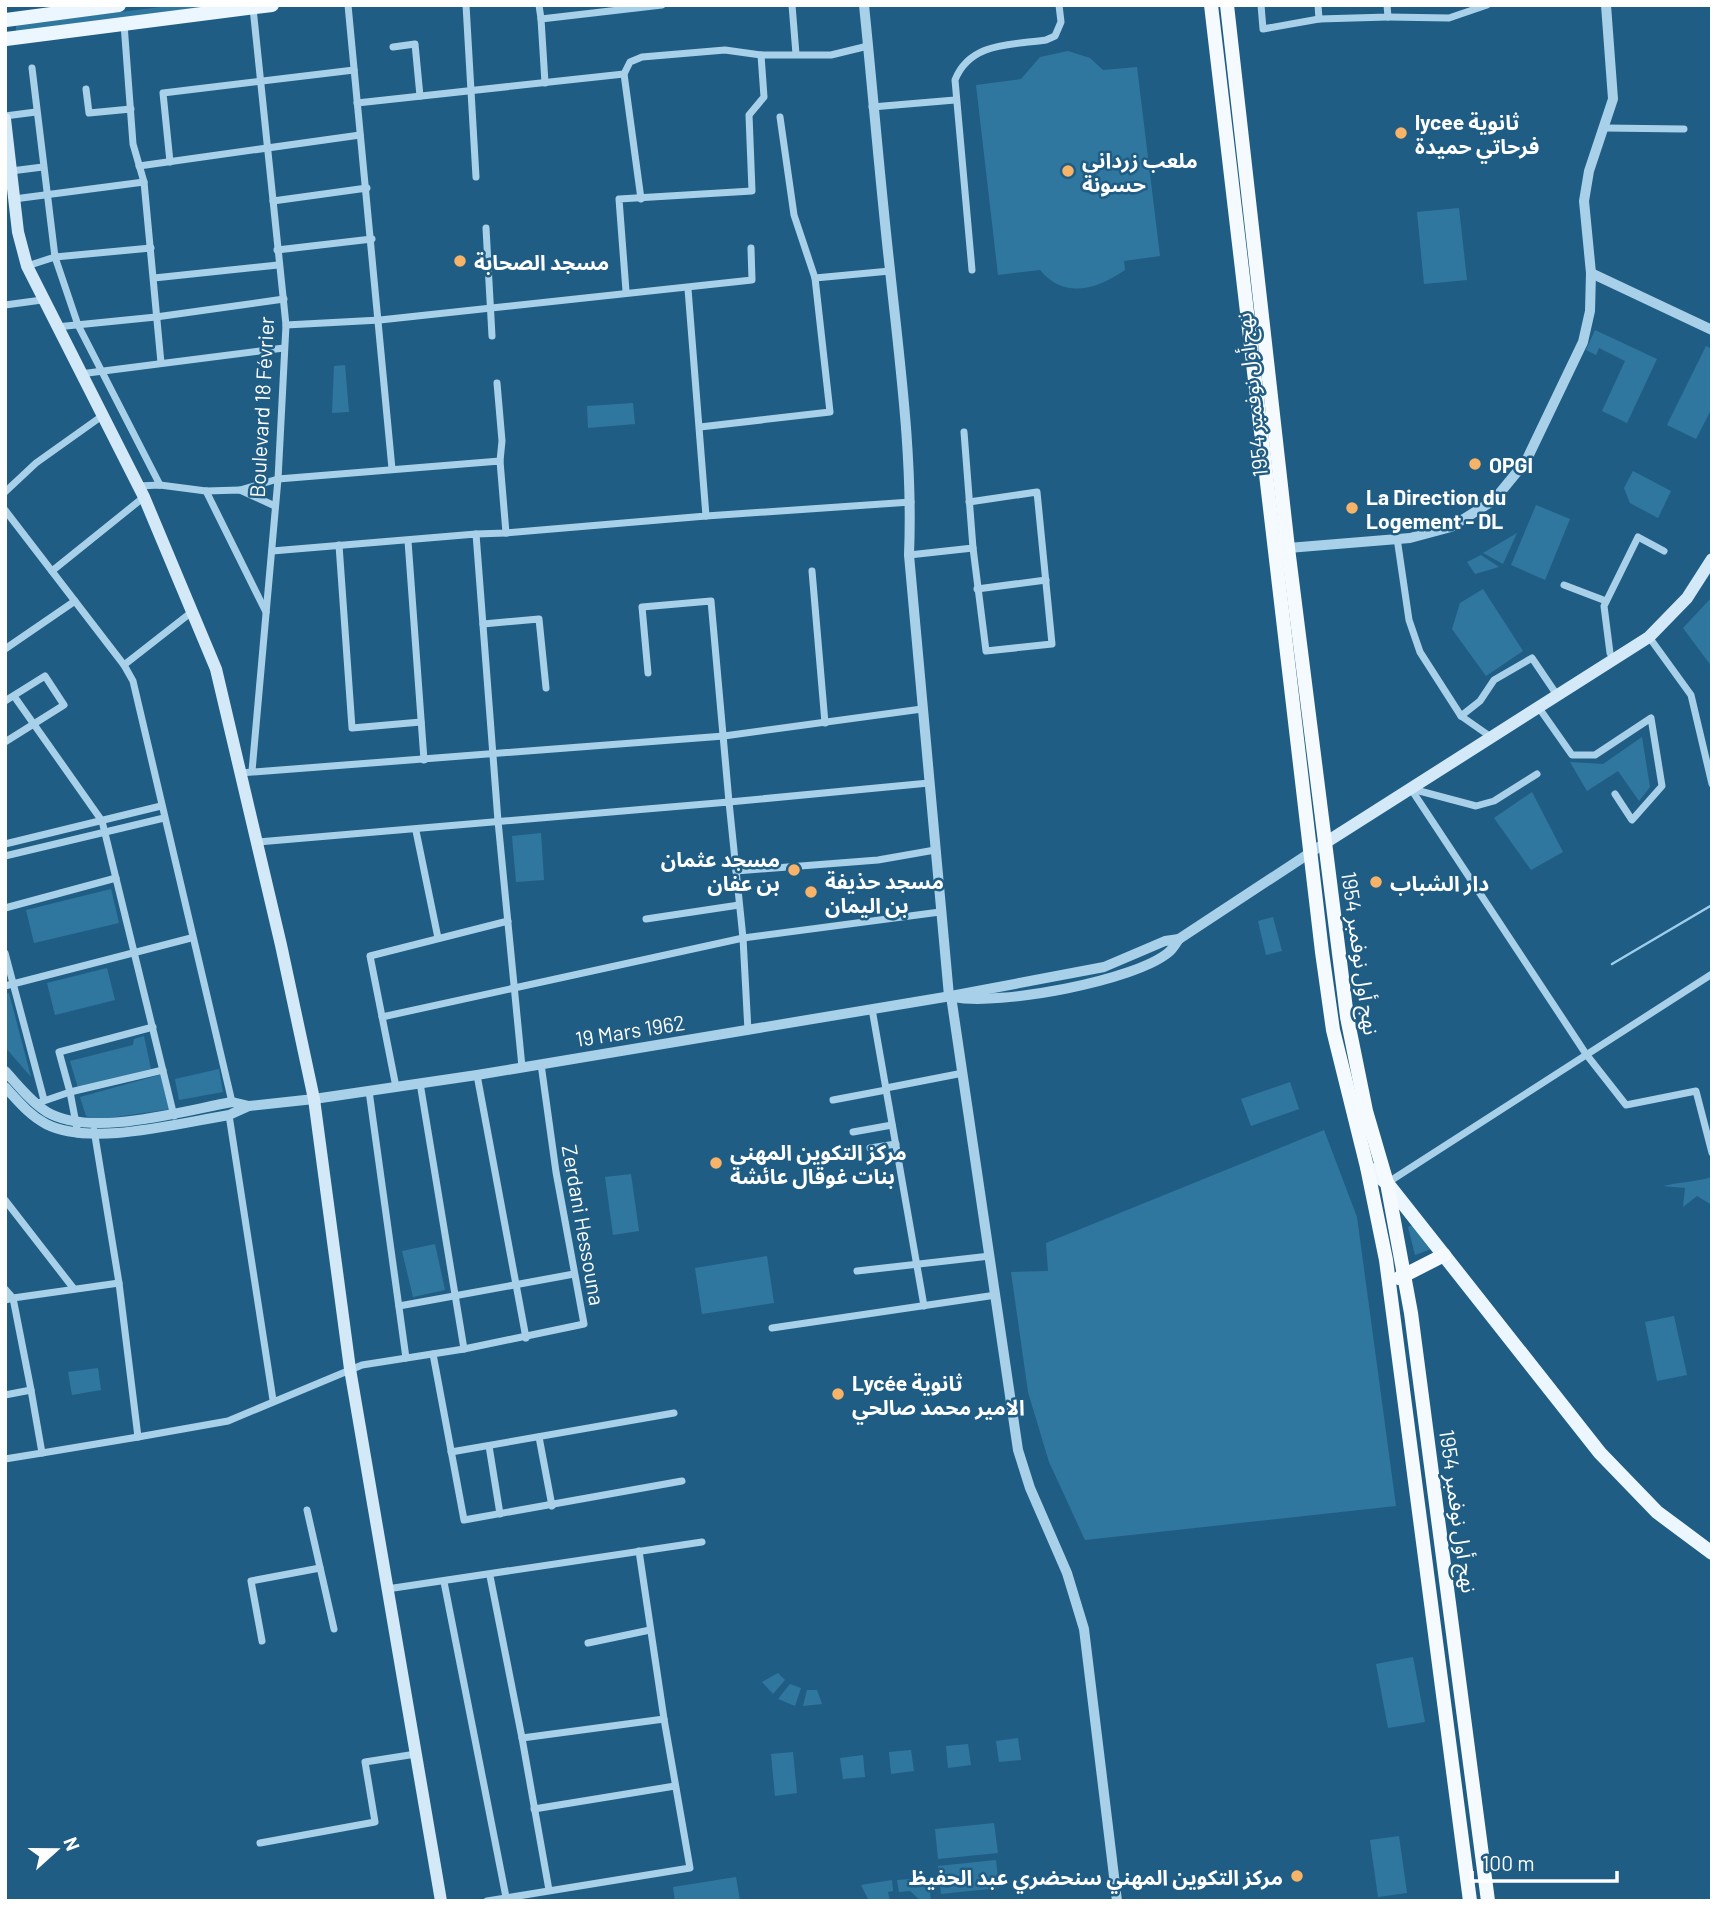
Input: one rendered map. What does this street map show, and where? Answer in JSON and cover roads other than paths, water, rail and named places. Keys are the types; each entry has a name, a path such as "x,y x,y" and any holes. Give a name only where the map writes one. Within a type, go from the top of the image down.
{"highway":[{"name":"نهج أول نوفمبر 1954","path":"1211,5 1259,412 1295,660 1315,764 1347,1017 1366,1111 1387,1183 1409,1296 1488,1901"},
{"name":"نهج أول نوفمبر 1954","path":"1227,5 1288,548 1300,766 1309,853 1333,1030 1367,1167 1389,1289 1470,1901"},
{"path":"1259,412 1274,410"},
{"path":"1300,766 1315,764"},
{"path":"1389,1289 1404,1273 1438,1257"},
{"path":"1409,1296 1438,1257"}],"main road":[{"path":"118,5 5,20 9,29 5,39 272,5"},
{"path":"5,117 18,232 27,266 55,327 141,492 193,611 216,668 246,772 258,842 314,1099 350,1368 441,1901"},
{"path":"1325,843 1649,637 1687,598 1712,559"},
{"path":"1367,1167 1387,1183 1438,1257 1600,1452 1657,1512 1712,1553"}],"street":[{"path":"348,5 380,320 392,469"},
{"path":"466,5 476,177"},
{"path":"539,5 545,83"},
{"path":"541,19 662,5"},
{"path":"792,5 796,54"},
{"path":"864,5 872,107 904,394 912,502 909,555 940,912 950,996 1021,1463 1067,1573 1084,1629 1117,1901"},
{"path":"972,270 955,79 968,58 981,50 1046,40 1055,36 1061,22 1059,5"},
{"path":"1261,5 1263,29 1319,19 1449,18 1487,5"},
{"path":"1318,5 1319,19"},
{"path":"1387,5 1388,17"},
{"path":"1288,548 1427,535 1461,523 1494,500 1516,476 1583,342 1590,311 1591,273 1584,201 1589,171 1605,128 1613,87 1606,5"},
{"name":"Boulevard 18 Février","path":"246,772 267,612 278,479 286,325 252,6"},
{"path":"124,23 133,144 144,183 161,363"},
{"path":"393,47 415,44 420,96"},
{"path":"641,199 624,74 631,62 642,57 725,50 761,55 831,55 869,47"},
{"path":"626,291 620,199 752,191 749,114 764,97 761,55"},
{"path":"32,68 55,257 78,325 160,485"},
{"path":"170,162 163,93 354,70"},
{"path":"357,103 624,74"},
{"path":"86,89 89,113 131,108"},
{"path":"872,107 955,100"},
{"path":"5,117 36,113"},
{"path":"700,427 830,412 815,278 794,215 780,117"},
{"path":"1605,128 1684,129"},
{"path":"139,166 360,135"},
{"path":"11,171 43,167"},
{"path":"14,199 144,183"},
{"path":"272,201 367,188"},
{"path":"486,228 492,336"},
{"path":"277,250 372,239"},
{"path":"27,266 55,257 151,248"},
{"path":"286,325 380,320 626,291 688,289 752,280 751,248"},
{"path":"154,278 278,265"},
{"path":"815,278 890,271"},
{"path":"1591,273 1712,330"},
{"path":"688,289 706,516"},
{"path":"55,327 156,317 284,299"},
{"path":"5,305 42,300"},
{"path":"80,374 284,348"},
{"path":"497,383 506,533"},
{"path":"5,492 36,463 102,416"},
{"path":"964,432 969,502 977,589 986,651 1052,644 1037,492 969,502"},
{"path":"52,571 141,492 160,485 206,491 240,490 278,479 500,461"},
{"path":"240,490 275,506"},
{"path":"206,491 267,612"},
{"path":"272,551 912,502"},
{"path":"5,510 124,664 135,691 191,938 232,1102"},
{"path":"476,534 492,756 522,1067"},
{"path":"1610,653 1604,606 1638,537 1664,551"},
{"path":"1397,538 1414,638 1461,716 1491,737"},
{"path":"408,541 424,760"},
{"path":"340,545 352,728 421,722"},
{"path":"909,555 973,548"},
{"path":"812,571 825,723"},
{"path":"977,589 1046,580"},
{"path":"1564,585 1606,601"},
{"path":"5,649 75,601"},
{"path":"648,673 642,607 711,601 743,938 748,1031"},
{"path":"124,664 193,611"},
{"path":"483,624 539,619 546,688"},
{"path":"1649,637 1691,695 1712,784"},
{"path":"1461,716 1480,701 1494,680 1532,658 1556,695"},
{"path":"5,701 45,676 64,705 5,742"},
{"path":"14,696 102,821 174,1118"},
{"path":"1539,708 1572,755 1595,755 1651,718 1662,786 1632,820 1615,794"},
{"path":"246,772 492,756 724,736 922,709"},
{"path":"1411,789 1476,806 1494,801 1537,774"},
{"path":"258,842 345,833 416,831 498,821 929,783"},
{"path":"1411,789 1586,1054 1626,1105 1696,1091 1712,1153"},
{"path":"5,844 161,806"},
{"path":"5,856 164,818"},
{"path":"416,831 438,938"},
{"name":"19 Mars 1962","path":"249,1106 477,1076 950,996 1104,967 1165,941 1179,939 1325,843"},
{"path":"736,870 878,860 935,850"},
{"path":"5,908 116,877"},
{"path":"646,919 739,905"},
{"path":"383,1017 743,938 940,912"},
{"path":"396,1087 370,956 508,921"},
{"path":"5,986 191,938"},
{"path":"5,953 14,984 35,1104"},
{"path":"1387,1183 1712,974"},
{"path":"872,1009 924,1306"},
{"path":"77,1128 59,1052 153,1027"},
{"name":"Zerdani Hessouna","path":"5,1459 228,1421 350,1368 526,1338 584,1324 541,1064"},
{"path":"5,1087 35,1104 70,1092 163,1070"},
{"path":"5,1071 55,1128 94,1130 174,1118 229,1115 249,1106"},
{"path":"833,1100 963,1073"},
{"path":"477,1076 526,1338"},
{"path":"420,1083 464,1349"},
{"path":"369,1091 406,1358"},
{"path":"174,1118 232,1102 249,1106"},
{"path":"229,1115 273,1400"},
{"path":"853,1132 892,1125"},
{"path":"94,1130 119,1283 138,1437"},
{"path":"870,1148 895,1144"},
{"path":"5,1200 74,1289"},
{"path":"857,1271 990,1256"},
{"path":"399,1306 574,1274"},
{"path":"9,1299 119,1283"},
{"path":"5,1289 31,1390 43,1452"},
{"path":"772,1328 996,1295"},
{"path":"433,1354 464,1520 682,1481"},
{"path":"5,1395 31,1390"},
{"path":"451,1452 674,1413"},
{"path":"539,1437 552,1506"},
{"path":"489,1446 500,1514"},
{"path":"307,1510 334,1629"},
{"path":"387,1589 490,1576 702,1542"},
{"path":"487,1901 690,1868 639,1551"},
{"path":"262,1641 251,1581 320,1568"},
{"path":"490,1576 549,1890"},
{"path":"444,1582 506,1897"},
{"path":"588,1643 650,1630"},
{"path":"522,1738 664,1719"},
{"path":"261,1843 375,1822 365,1762 416,1754"},
{"path":"534,1809 675,1786"}],"waterway":[{"path":"1612,964 1712,905"}],"place":[{"name":"lycee ثانوية فرحاتي حميدة","path":"1401,133"},
{"name":"ملعب زرداني حسونة","path":"1068,171"},
{"name":"مسجد الصحابة","path":"460,261"},
{"name":"OPGI","path":"1475,464"},
{"name":"La Direction du Logement - DL","path":"1352,508"},
{"name":"مسجد عثمان بن عفان","path":"794,870"},
{"name":"دار الشباب","path":"1376,882"},
{"name":"مسجد حذيفة بن اليمان","path":"811,892"},
{"name":"مركز التكوين المهني بنات غوقال عائشة","path":"716,1163"},
{"name":"Lycée ثانوية الامير محمد صالحي","path":"838,1394"},
{"name":"مركز التكوين المهني سنحضري عبد الحفيظ","path":"1297,1876"}]}
